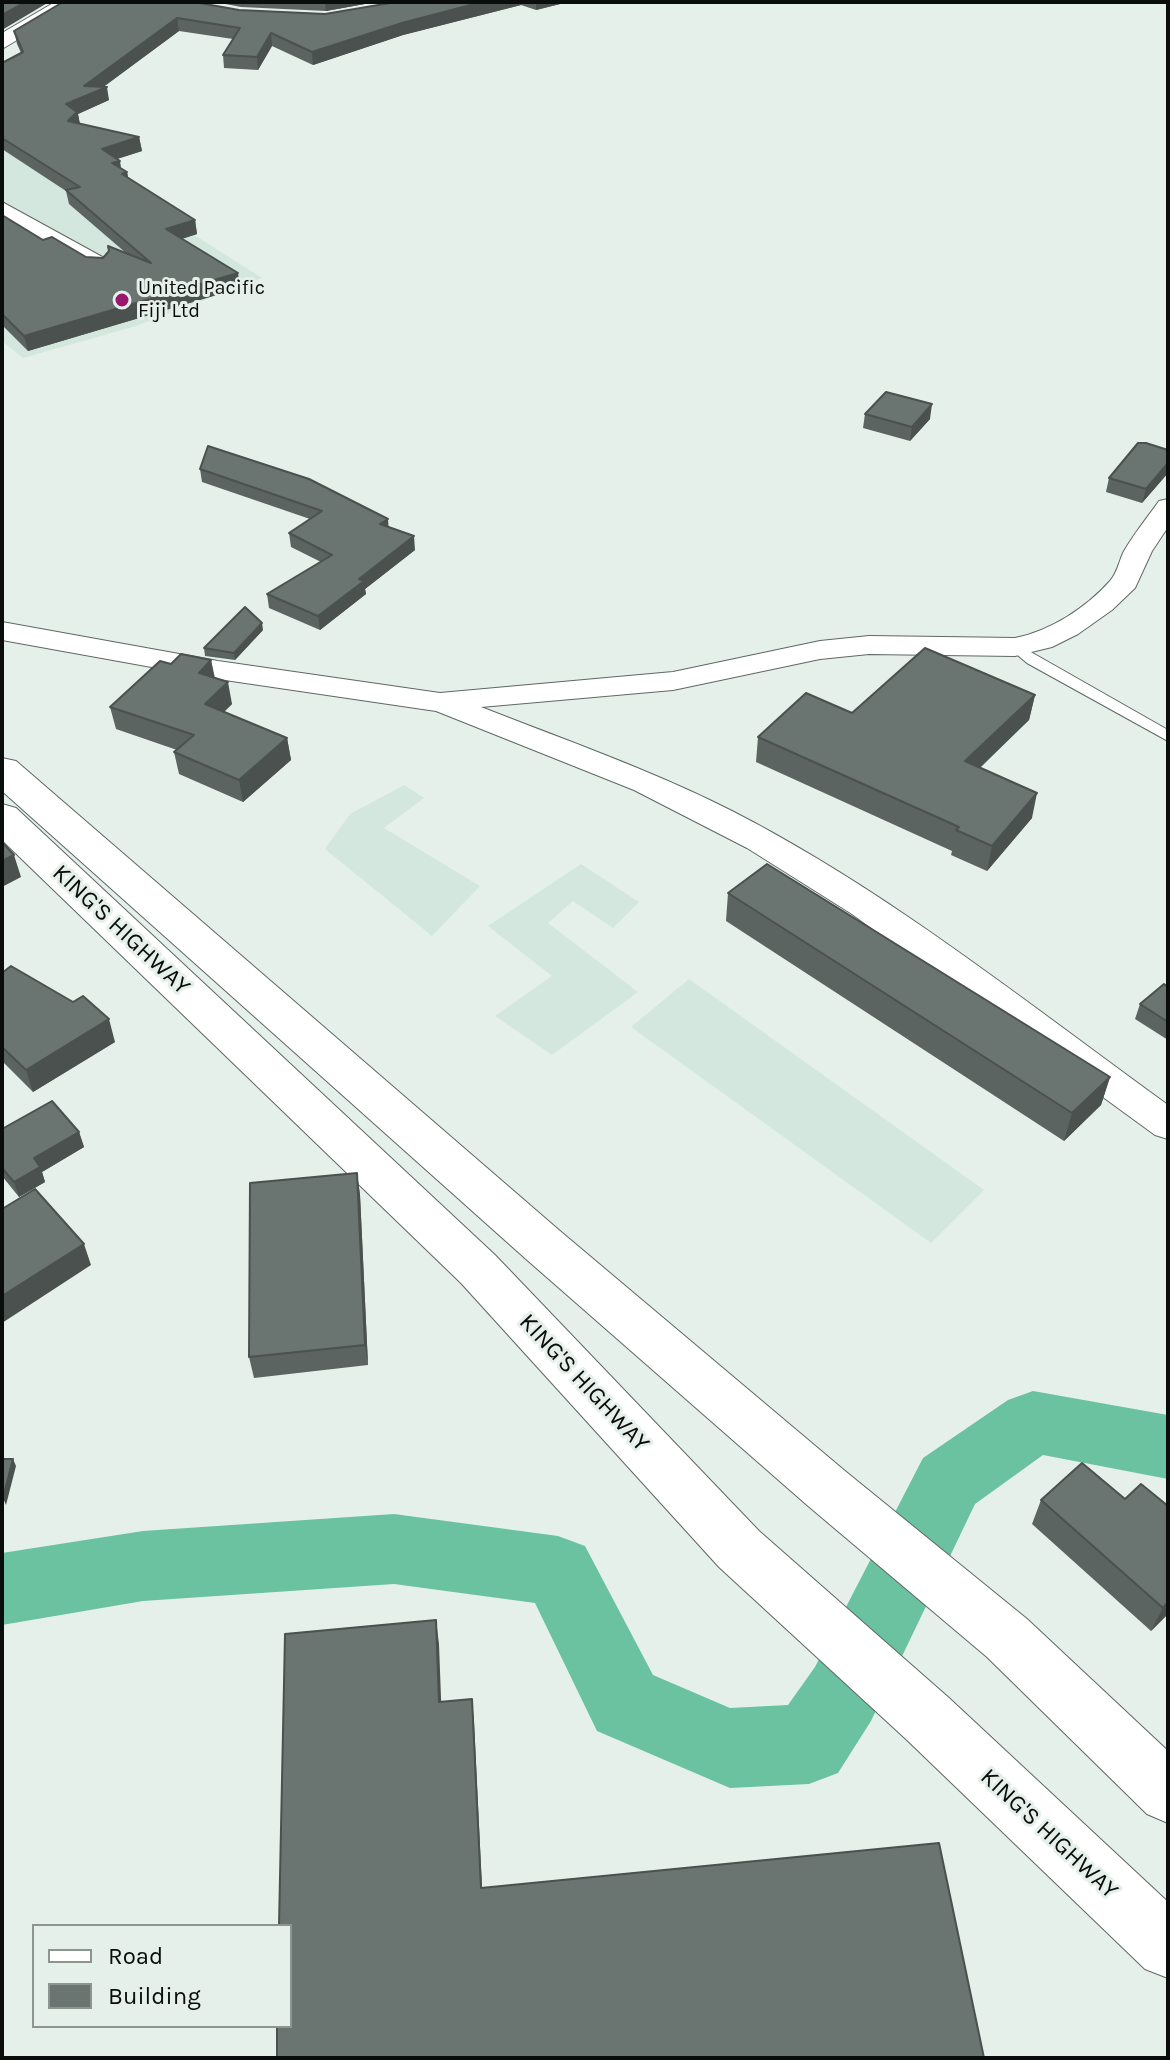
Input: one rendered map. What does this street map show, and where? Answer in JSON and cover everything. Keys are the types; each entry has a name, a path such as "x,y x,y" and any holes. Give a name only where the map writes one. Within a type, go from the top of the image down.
{"main road":[{"path":"2,42 70,2"},
{"name":"KING'S HIGHWAY","path":"2,770 543,1245 826,1488 1007,1638 1168,1793"},
{"name":"KING'S HIGHWAY","path":"2,817 478,1269 739,1549 928,1719 1168,1946"}],"street":[{"path":"2,208 98,264"},
{"path":"2,631 218,670 440,702 673,681 820,650 869,645 900,643 1015,647 1042,641 1068,628 1102,604 1125,582 1165,513"},
{"path":"440,702 669,793 759,840 885,922 1168,1125"}],"lane":[{"path":"1015,647 1023,655 1168,736"}],"shaded area":[{"path":"26,128 262,278 136,326 23,358 2,341 2,134"},
{"path":"404,785 424,798 384,828 480,886 432,936 325,849 350,814"},
{"path":"581,864 639,902 613,928 573,901 548,923 638,992 552,1055 495,1016 552,976 488,926"},
{"path":"689,979 984,1190 931,1243 631,1027"}],"building":[{"path":"2,2 25,2 2,15"},
{"path":"63,2 194,2 239,10 325,14 396,2 482,2 402,23 312,52 271,33 257,57 223,55 240,28 177,18 84,86 107,87 66,104 77,112 68,121 139,137 102,149 120,161 112,163 127,172 122,174 195,220 166,229 238,273 24,336 2,314 2,215 43,240 52,237 86,257 103,258 109,251 108,246 151,263 66,190 80,187 2,138 2,63 23,52 14,31"},
{"path":"886,392 932,404 912,427 865,414"},
{"path":"1138,443 1168,450 1168,463 1146,489 1109,478"},
{"path":"208,446 309,479 388,519 380,524 414,536 359,579 364,581 318,616 267,594 332,555 289,533 322,511 200,469"},
{"path":"245,607 262,623 234,653 204,648"},
{"path":"925,648 1035,695 965,761 1037,793 992,846 956,830 959,827 758,737 806,693 852,713"},
{"path":"181,654 211,660 199,673 228,682 205,704 287,738 239,780 174,752 194,735 110,707 160,661 171,664"},
{"path":"2,842 14,855 2,861"},
{"path":"767,864 1110,1077 1072,1113 728,893"},
{"path":"11,966 73,1002 83,996 109,1019 26,1070 2,1047 2,973"},
{"path":"1164,984 1168,987 1168,1022 1140,1004"},
{"path":"52,1101 79,1132 34,1158 40,1167 14,1182 2,1168 2,1129"},
{"path":"357,1173 365,1345 249,1357 250,1183"},
{"path":"35,1189 84,1244 2,1296 2,1209"},
{"path":"2,1459 13,1459 3,1498 2,1498"},
{"path":"1082,1463 1125,1499 1141,1484 1168,1506 1168,1602 1163,1608 1041,1500"},
{"path":"436,1620 439,1702 472,1699 481,1888 939,1843 984,2058 277,2058 277,2028 292,2028 292,1924 279,1924 285,1634"}],"waterway":[{"path":"2,1589 143,1566 394,1549 558,1571 625,1703 730,1748 809,1744 843,1694 949,1481 1033,1422 1168,1447"}],"place":[{"name":"United Pacific Fiji Ltd","path":"122,300"}]}
